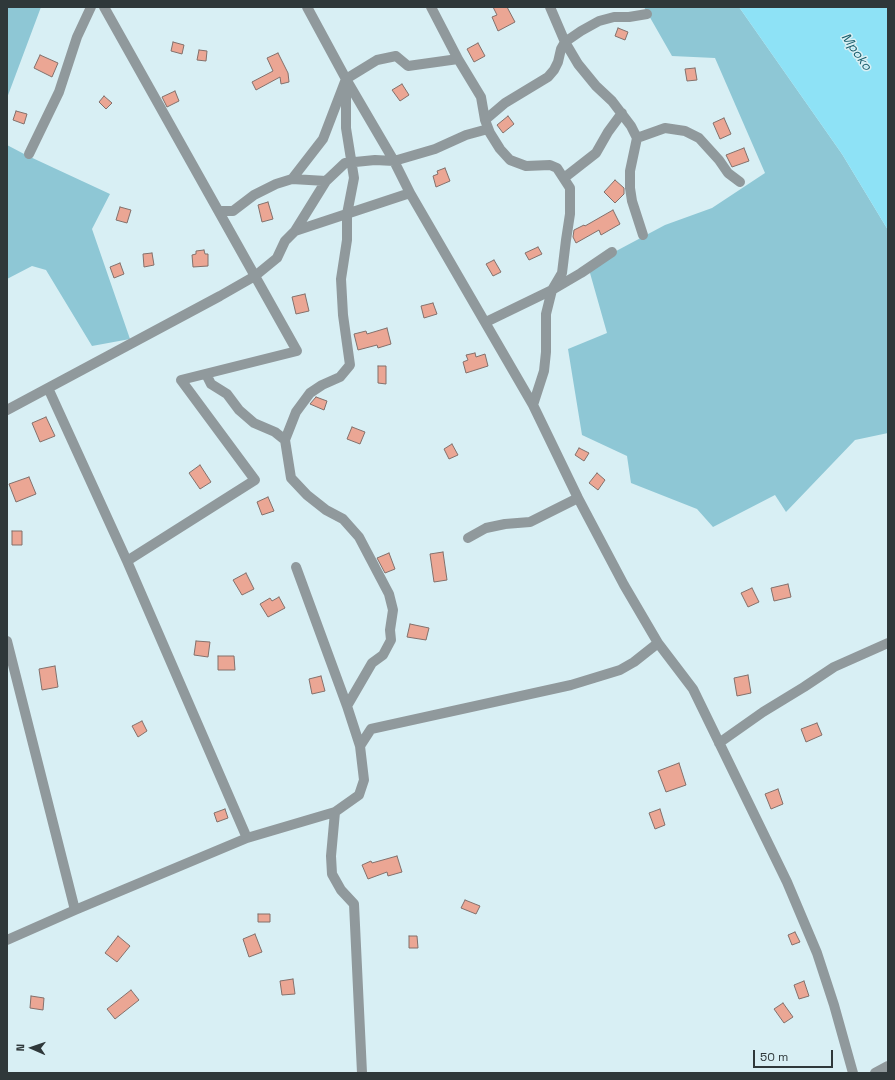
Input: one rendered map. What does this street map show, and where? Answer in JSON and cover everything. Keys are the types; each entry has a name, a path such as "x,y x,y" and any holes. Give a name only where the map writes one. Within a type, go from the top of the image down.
{"street":[{"path":"29,154 59,92 77,37 91,7"},
{"path":"104,7 220,211 297,351 181,380 255,480 127,561"},
{"path":"307,7 346,79 394,161 410,193 533,405 578,498 624,585 658,643 693,690 788,882 817,953 834,1005 853,1073"},
{"path":"431,7 458,59 481,97 486,124 500,149 510,160 526,166 550,165 557,168 570,188 570,214 562,273 552,290 546,314 546,352 544,371 533,405"},
{"path":"550,7 565,42 578,64 596,86 622,113 637,138 630,171 630,188 632,201 643,235"},
{"path":"7,410 255,276 276,258 285,241 295,231 326,181 345,163 375,160 394,161 435,149 466,135 486,124 505,103 548,77 558,62 561,49 565,42 581,31 599,21 614,17 629,17 647,14"},
{"path":"292,179 323,139 346,79 377,60 396,56 408,66 458,59"},
{"path":"346,79 346,128 354,178 347,214 347,240 341,279 343,315 350,365 340,377 322,385 310,393 296,412 285,440 291,478 307,495 326,510 343,519 359,537 389,594 393,610 390,630 391,640 383,654 372,663 347,706"},
{"path":"564,178 596,154 608,132 622,113"},
{"path":"637,138 665,128 685,131 700,138 728,173 740,182"},
{"path":"220,211 233,211 254,195 276,184 292,179 326,181"},
{"path":"295,231 410,193"},
{"path":"486,322 552,290 612,252"},
{"path":"206,374 210,384 228,394 239,410 254,423 275,432 285,440"},
{"path":"48,388 127,561 247,838"},
{"path":"468,538 486,528 505,524 530,522 578,498"},
{"path":"7,940 247,838 335,812 359,795 364,780 360,746 347,706 296,567"},
{"path":"7,641 75,910"},
{"path":"360,746 370,729 571,685 620,670 634,662 658,643"},
{"path":"719,743 763,712 834,667 888,643"},
{"path":"335,812 331,856 332,874 341,890 354,904 362,1073"},
{"path":"874,1073 888,1066"}],"shaded area":[{"path":"7,7 41,7 7,98"},
{"path":"644,7 739,7 842,154 888,230 888,433 855,440 786,512 775,495 713,527 697,509 631,483 627,456 582,435 568,349 607,333 588,266 665,225 712,208 765,173 715,58 672,56"},
{"path":"7,145 110,194 92,229 130,339 92,346 46,270 32,266 7,279"}],"water":[{"name":"Mpoko","path":"739,7 888,7 888,230 842,154"}],"building":[{"path":"493,7 507,7 515,22 498,31 492,17 497,15"},
{"path":"618,28 628,32 625,40 615,36"},
{"path":"173,42 184,45 182,54 171,51"},
{"path":"478,43 485,56 474,62 467,49"},
{"path":"199,50 207,51 206,61 197,60"},
{"path":"278,53 288,73 289,82 281,84 280,77 256,90 252,82 273,71 267,58"},
{"path":"40,55 58,63 52,77 34,68"},
{"path":"695,68 697,80 687,81 685,69"},
{"path":"402,84 409,95 400,101 392,90"},
{"path":"175,91 179,101 167,107 162,97"},
{"path":"104,96 112,103 106,109 99,102"},
{"path":"16,111 27,114 24,124 13,120"},
{"path":"508,116 514,124 503,133 497,125"},
{"path":"724,118 731,134 720,139 713,123"},
{"path":"744,148 749,161 732,167 726,155"},
{"path":"445,168 450,181 436,187 433,176 438,174 437,171"},
{"path":"615,180 624,188 624,194 615,203 604,192"},
{"path":"268,202 273,219 262,222 258,205"},
{"path":"120,207 131,210 127,223 116,220"},
{"path":"613,210 620,224 601,235 599,230 576,243 573,237 574,230 584,225 585,226"},
{"path":"538,247 542,254 529,260 525,253"},
{"path":"204,250 205,254 208,254 208,266 193,267 192,255 196,254 196,251"},
{"path":"152,253 154,265 144,267 143,254"},
{"path":"494,260 501,272 493,276 486,264"},
{"path":"120,263 124,274 114,278 110,267"},
{"path":"305,294 309,311 296,314 292,297"},
{"path":"433,303 437,314 424,318 421,306"},
{"path":"387,328 391,344 378,348 377,345 358,350 354,334 366,331 367,334"},
{"path":"475,353 476,357 485,354 488,366 466,373 463,362 468,360 466,355"},
{"path":"378,366 386,366 386,384 378,383"},
{"path":"316,397 327,401 324,410 310,404"},
{"path":"46,417 55,436 40,442 32,423"},
{"path":"352,427 365,432 360,444 347,439"},
{"path":"452,444 458,455 449,459 444,449"},
{"path":"579,448 589,453 584,461 575,455"},
{"path":"200,465 211,482 200,489 189,473"},
{"path":"597,473 605,480 598,490 589,483"},
{"path":"29,477 36,494 16,502 9,484"},
{"path":"268,497 274,511 262,515 257,502"},
{"path":"12,531 22,531 22,545 12,545"},
{"path":"443,552 447,580 434,582 430,554"},
{"path":"389,553 395,569 385,573 377,558"},
{"path":"246,573 254,589 242,595 233,580"},
{"path":"788,584 791,597 774,601 771,588"},
{"path":"752,588 759,602 748,607 741,593"},
{"path":"279,597 285,608 268,617 260,604 270,598 272,601"},
{"path":"410,624 429,628 426,640 407,637"},
{"path":"196,641 210,642 208,657 194,655"},
{"path":"218,656 234,656 235,670 218,670"},
{"path":"55,666 58,687 42,690 39,669"},
{"path":"748,675 751,693 737,696 734,678"},
{"path":"321,676 325,691 312,694 309,679"},
{"path":"142,721 147,731 138,737 132,726"},
{"path":"817,723 822,735 806,742 801,729"},
{"path":"679,763 686,785 666,792 658,771"},
{"path":"778,789 783,804 771,809 765,794"},
{"path":"225,809 228,818 217,822 214,813"},
{"path":"660,809 665,825 655,829 649,813"},
{"path":"397,856 402,872 388,876 387,872 368,879 362,865 371,861 372,863"},
{"path":"465,900 480,906 476,914 461,908"},
{"path":"258,914 270,914 270,922 258,922"},
{"path":"795,932 800,942 792,945 788,935"},
{"path":"255,934 262,952 249,957 243,939"},
{"path":"118,936 130,946 117,962 105,953"},
{"path":"409,936 417,936 418,948 409,948"},
{"path":"293,979 295,994 282,995 280,981"},
{"path":"804,981 809,996 799,999 794,985"},
{"path":"131,990 139,1000 115,1019 107,1009"},
{"path":"31,996 44,998 43,1010 30,1008"},
{"path":"783,1003 793,1017 784,1023 774,1009"}]}
